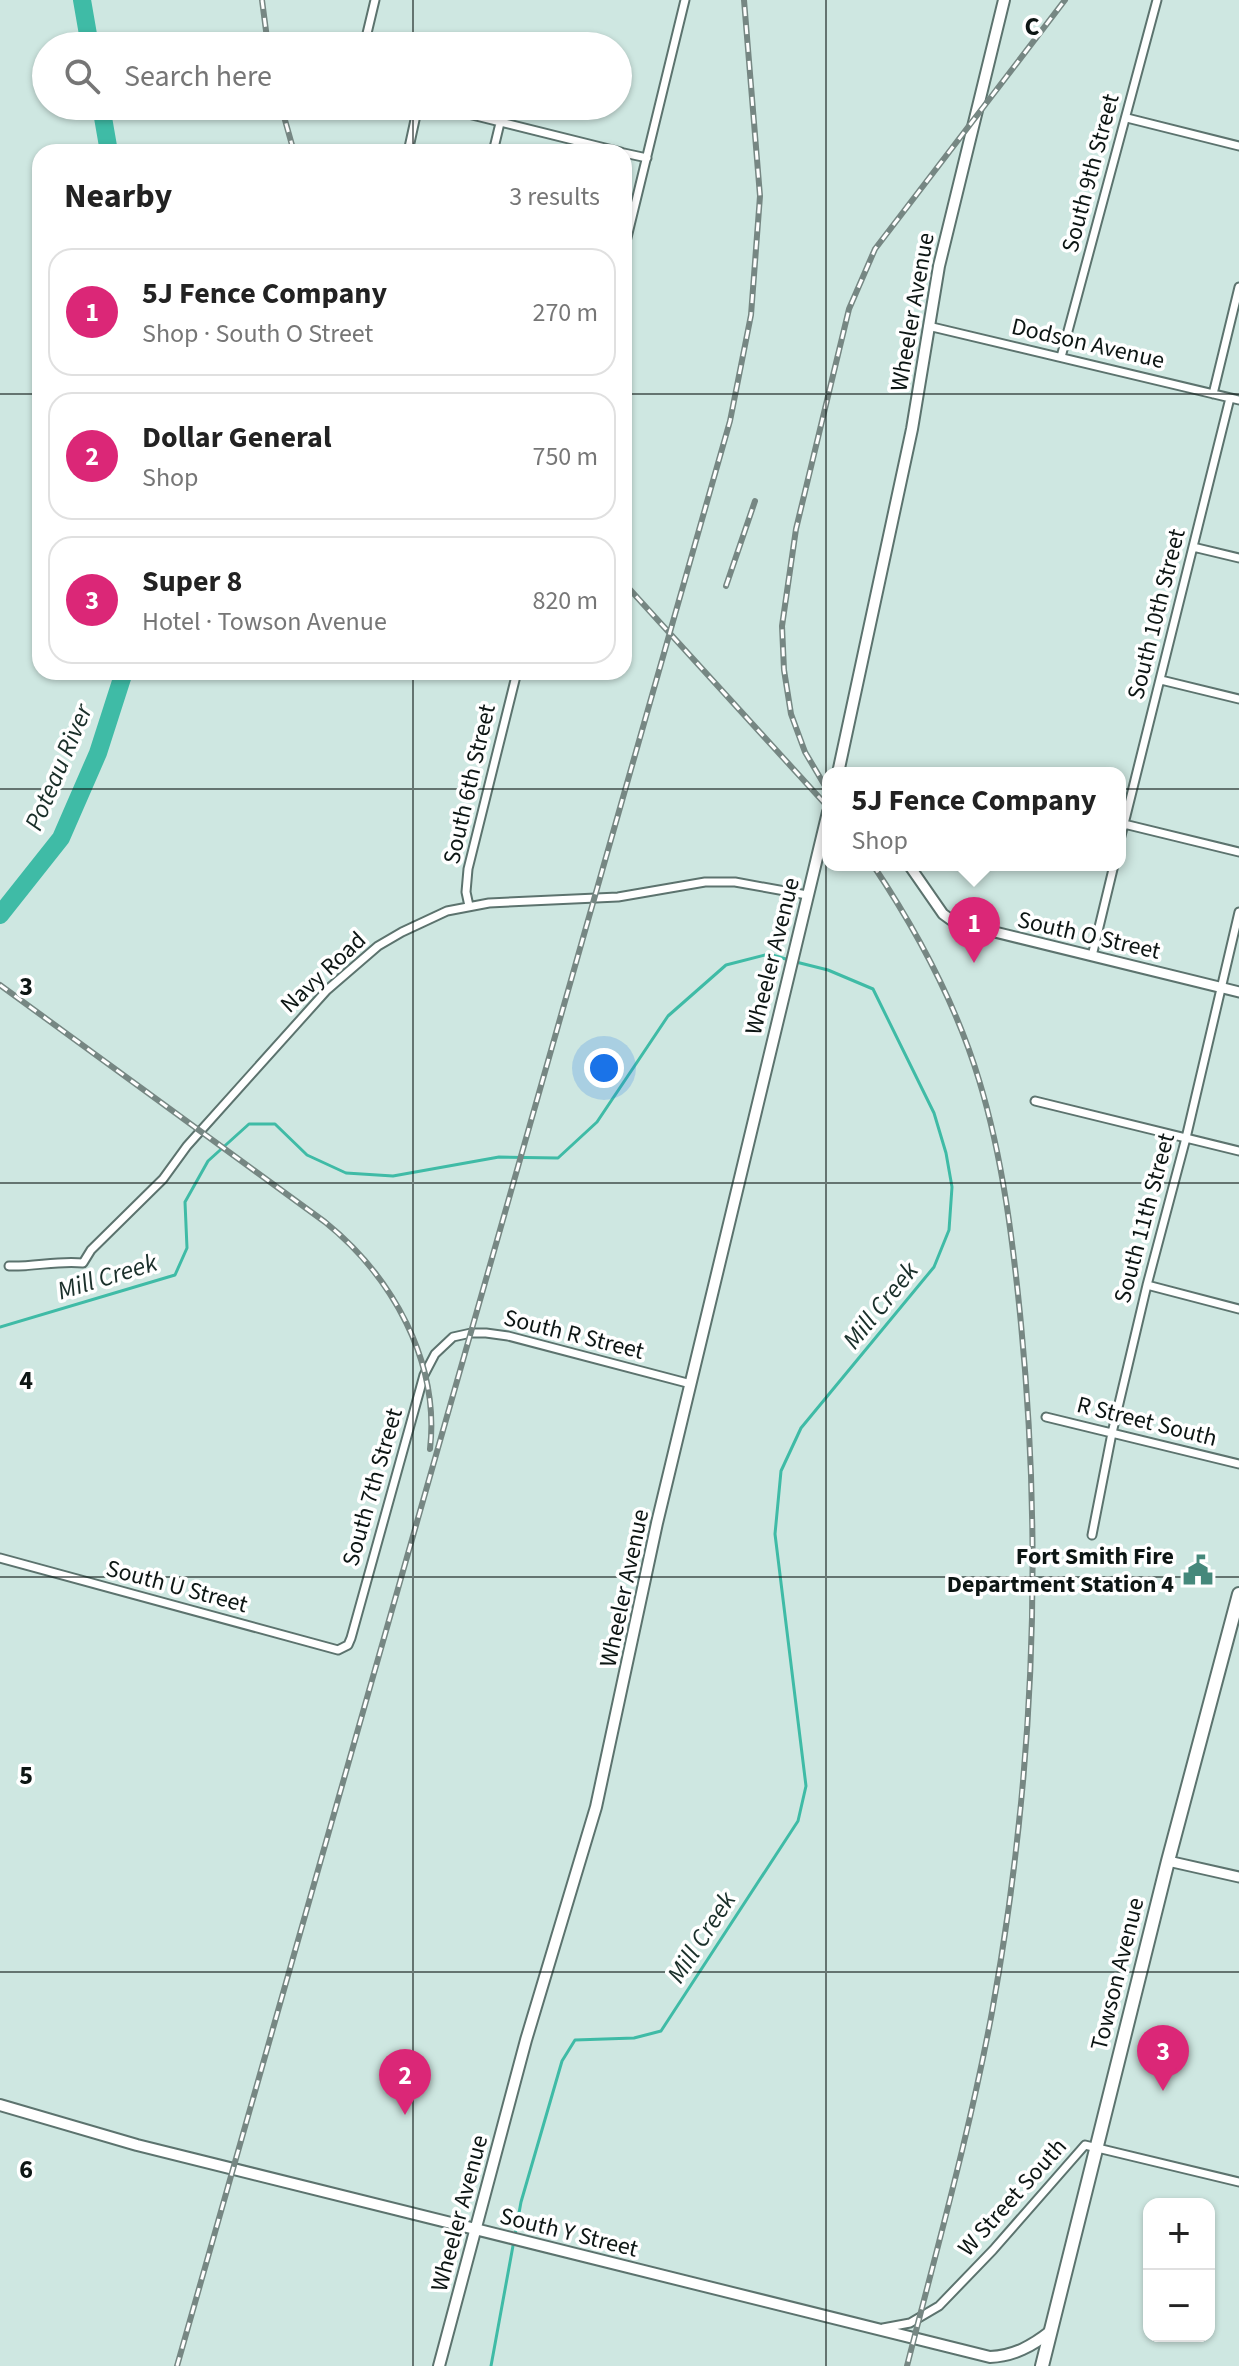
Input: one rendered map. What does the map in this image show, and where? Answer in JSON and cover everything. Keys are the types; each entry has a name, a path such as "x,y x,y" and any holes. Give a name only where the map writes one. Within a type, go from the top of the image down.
{"main road":[{"name":"Wheeler Avenue","path":"841,767 909,442 949,221 1004,0"},
{"name":"Wheeler Avenue","path":"439,2366 526,2040 596,1807 657,1523 822,836"},
{"name":"Towson Avenue","path":"1042,2366 1168,1861 1239,1594"},
{"name":"South Y Street","path":"0,2105 29,2116 137,2145 990,2357 1000,2366"},
{"path":"990,2357 1021,2350 1051,2331"}],"street":[{"path":"367,32 375,0"},
{"path":"632,218 685,0"},
{"name":"South 9th Street","path":"1061,357 1157,0"},
{"path":"1127,118 1239,146"},
{"path":"410,144 415,120"},
{"path":"489,120 589,144"},
{"path":"495,144 500,123"},
{"path":"632,154 647,158"},
{"path":"1213,394 1239,287"},
{"name":"Dodson Avenue","path":"928,326 1239,400"},
{"name":"South 10th Street","path":"1126,816 1230,398"},
{"path":"1193,547 1239,558"},
{"name":"South 6th Street","path":"469,906 466,892 468,869 515,680"},
{"path":"1161,680 1239,699"},
{"path":"1126,824 1239,852"},
{"name":"South O Street","path":"913,871 943,914 954,922 1239,992"},
{"path":"1092,956 1113,871"},
{"name":"Navy Road","path":"9,1266 34,1267 68,1261 83,1263 91,1250 163,1179 187,1146 340,977 378,946 447,911 509,900 618,897 719,881 807,895"},
{"name":"South 11th Street","path":"1092,1535 1112,1433 1239,912"},
{"path":"1035,1101 1239,1151"},
{"path":"1147,1285 1239,1309"},
{"name":"South R Street","path":"448,1341 461,1334 496,1334 691,1384"},
{"name":"South 7th Street","path":"344,1648 351,1638 424,1375 435,1354 448,1341"},
{"name":"R Street South","path":"1046,1417 1239,1464"},
{"name":"South U Street","path":"0,1558 331,1649 344,1648"},
{"path":"1168,1861 1239,1877"},
{"name":"W Street South","path":"876,2328 910,2323 939,2306 1085,2145 1239,2182"}],"waterway":[{"name":"Poteau River","path":"82,0 88,32"},
{"name":"Poteau River","path":"103,120 108,144"},
{"name":"Poteau River","path":"0,915 61,838 98,753 121,680"},
{"name":"Mill Creek","path":"0,1327 175,1275 187,1248 185,1202 208,1161 249,1124 275,1124 307,1155 346,1173 393,1176 499,1157 558,1158 597,1122 668,1016 726,965 769,954 789,960"},
{"name":"Mill Creek","path":"491,2366 521,2202 562,2061 575,2040 634,2038 661,2031 798,1821 806,1786 775,1534 781,1471 801,1428 934,1267 949,1230 952,1187 934,1113 873,989 828,970 796,962"}],"railway":[{"path":"262,0 266,32"},
{"path":"177,2366 730,421 751,315 760,196 744,0"},
{"path":"822,781 805,752 791,714 784,670 782,626 796,529 849,309 875,249 1065,0"},
{"path":"285,120 292,144"},
{"path":"726,586 755,501"},
{"path":"632,592 822,800"},
{"path":"877,871 920,942 947,996 970,1052 987,1110 1001,1170 1014,1262 1028,1410 1032,1496 1030,1669 1025,1755 1006,1927 974,2101 907,2366"},
{"path":"0,985 325,1222 349,1244 390,1295 419,1353 431,1416 430,1449"}],"place":[{"name":"5J Fence Company","path":"974,963"},
{"name":"Fort Smith Fire Department Station 4","path":"1198,1570"},
{"name":"Super 8","path":"1163,2091"},
{"name":"Dollar General","path":"405,2115"}]}
